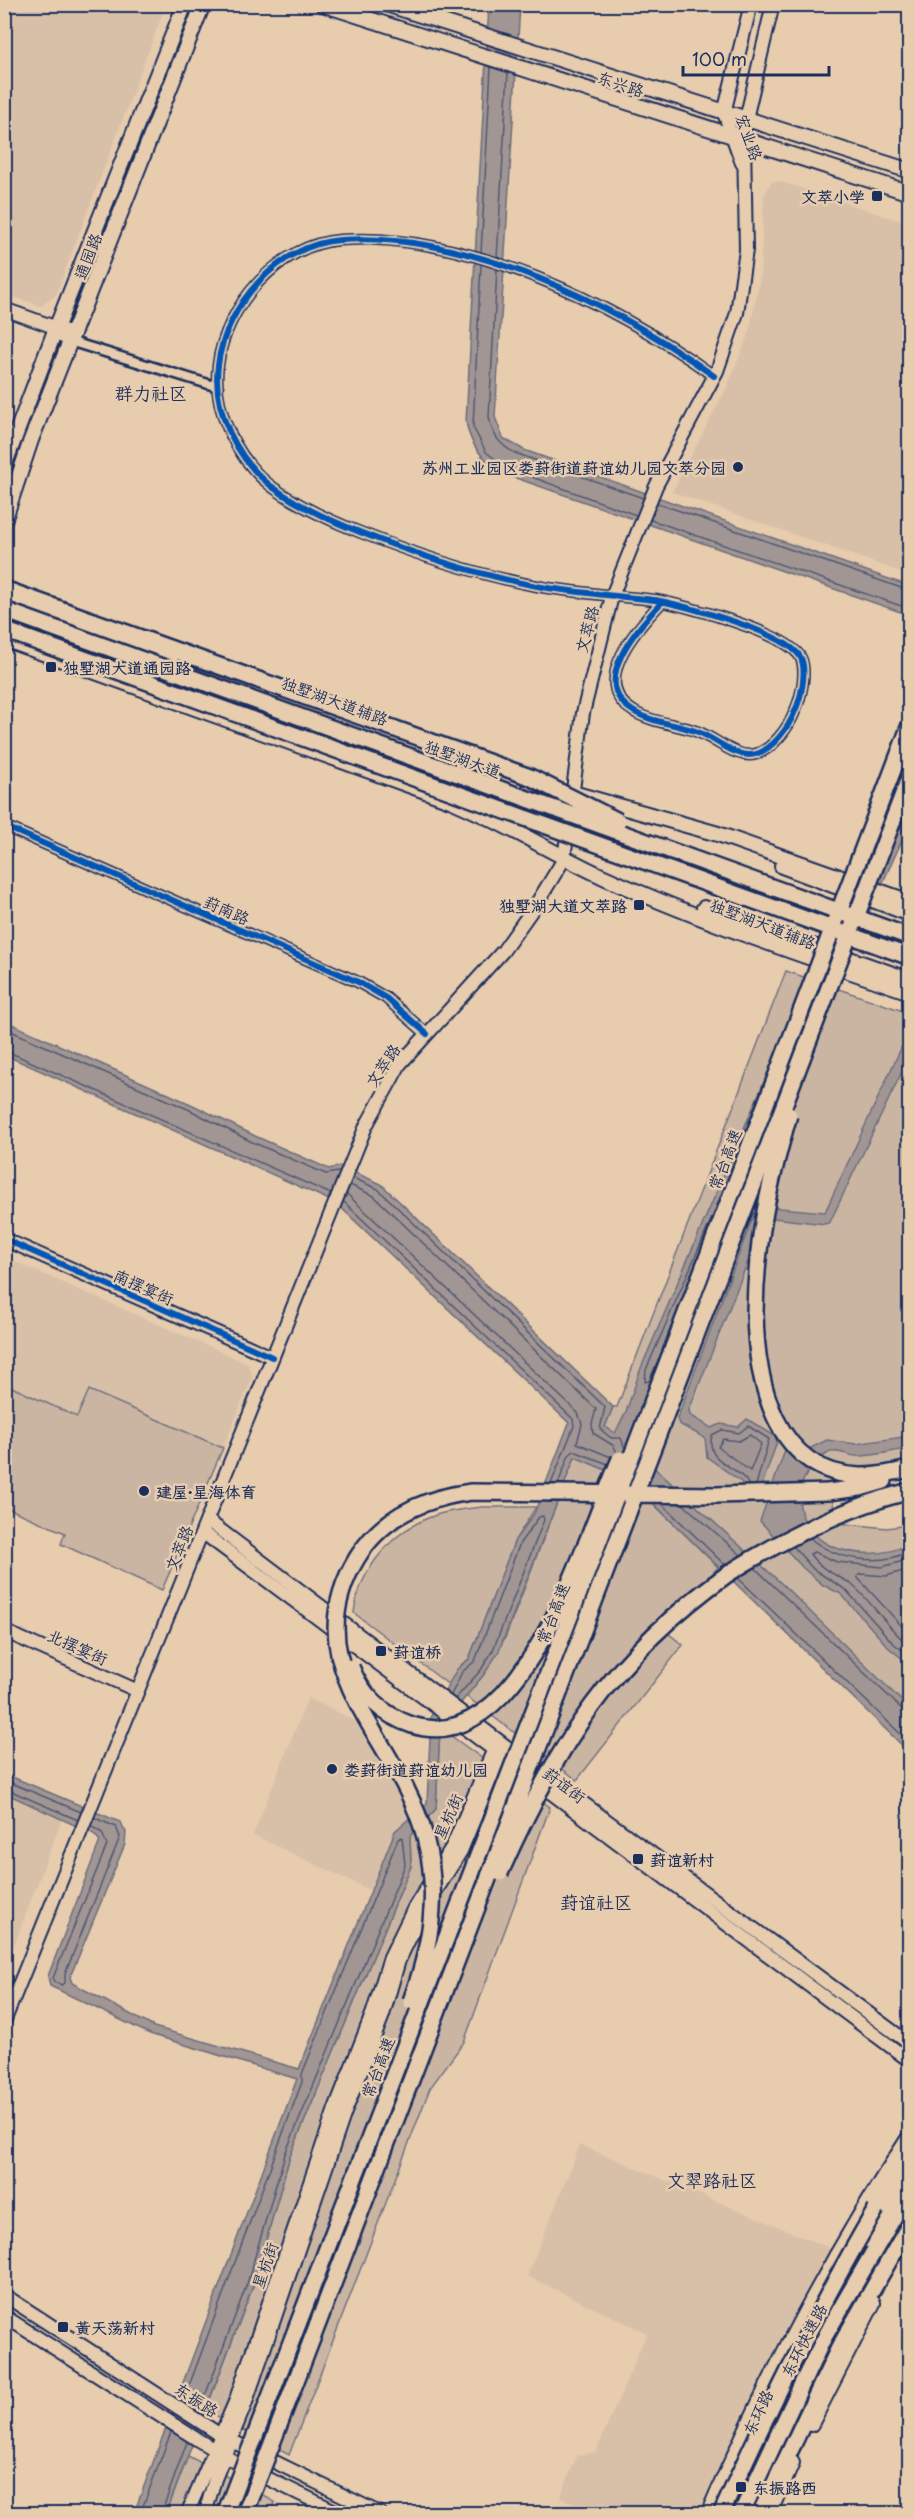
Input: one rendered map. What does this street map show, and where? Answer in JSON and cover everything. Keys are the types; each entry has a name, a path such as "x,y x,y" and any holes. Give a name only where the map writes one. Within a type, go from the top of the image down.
{"highway":[{"path":"4,590 146,640 174,655 530,777 684,857"},
{"name":"独墅湖大道","path":"4,610 909,937"},
{"path":"4,630 909,957"},
{"path":"120,641 146,640"},
{"name":"常台高速","path":"225,2514 634,1450 909,725"},
{"path":"907,782 874,890 789,1112 767,1193 756,1263 755,1342 760,1377 772,1414 782,1432 803,1454 844,1474 869,1476 909,1471"},
{"path":"244,2514 907,782"},
{"path":"533,820 641,870 909,968"},
{"path":"669,1353 618,1465 604,1498 600,1509 596,1520 559,1604 511,1686 480,1714 444,1727 416,1726 392,1717 377,1706 363,1691 351,1666 345,1634 347,1602 358,1573 372,1549 395,1527 420,1512 453,1503 484,1499 588,1500 600,1500 611,1500 715,1502 830,1496 909,1485"},
{"path":"292,2338 332,2217 424,1965 431,1928 431,1872 419,1818 396,1769 354,1698 336,1646 335,1619 340,1594 361,1551 374,1536 407,1510 440,1498 471,1492 830,1496 872,1486 909,1471"},
{"path":"441,2001 548,1771 573,1730 606,1686 646,1642 700,1593 777,1544 841,1515 909,1491"},
{"path":"721,2514 777,2394 841,2269 876,2209 904,2165 909,2162"},
{"name":"东环快速路","path":"741,2514 823,2339 909,2189"},
{"path":"760,2514 839,2348 909,2223"}],"main road":[{"name":"通园路","path":"4,466 185,4"},
{"name":"通园路","path":"4,521 31,440 203,4"},
{"name":"东兴路","path":"322,4 909,193"},
{"name":"东兴路","path":"386,4 909,171"},
{"name":"宏业路","path":"747,176 737,138 724,113 751,4"},
{"name":"宏业路","path":"737,138 746,119 773,4"},
{"name":"文萃路","path":"4,2022 366,1126 392,1075 503,951 564,858 571,793 591,673 612,596 656,486 714,376 736,313 743,275 747,176"},
{"path":"4,309 72,338"},
{"name":"独墅湖大道辅路","path":"4,600 120,641 174,655 484,770 718,834 883,898 909,902"},
{"path":"4,616 138,664 174,655"},
{"name":"独墅湖大道辅路","path":"4,639 450,800 493,818 564,858 607,878 812,952 863,969 909,980"},
{"path":"493,818 514,820 534,817 571,793"},
{"name":"独墅湖大道辅路","path":"863,969 909,992"},
{"name":"南摆宴街","path":"4,1239 272,1357"},
{"name":"葑谊街","path":"205,1526 909,2061"},
{"name":"北摆宴街","path":"4,1631 138,1691"},
{"name":"葑谊街","path":"499,1751 909,2044"},
{"name":"星杭街","path":"220,2453 383,2015 399,1960 422,1913 458,1857 499,1751"},
{"path":"708,2514 811,2301 909,2136"},
{"name":"东环路","path":"729,2514 782,2397 847,2273 909,2171"},
{"path":"770,2514 846,2353 909,2239"},
{"name":"东振路","path":"4,2295 227,2438 381,2514"},
{"name":"东振路","path":"4,2316 163,2420 220,2453 341,2514"},
{"path":"736,2452 748,2458 751,2465"},
{"path":"188,2514 220,2453"},
{"path":"208,2514 208,2503 220,2453"}],"street":[{"path":"662,602 634,632 623,651 615,683 622,702 639,714 701,733 736,752 750,755 763,751 784,730 795,711 803,670 798,654 785,644 740,624 662,602 540,586 461,567 374,538 297,502 272,486 242,455 225,417 219,387 218,365 222,349 245,300 269,272 305,249 329,241 367,239 412,242 471,255 508,268 572,295 640,329 674,348 714,376"},
{"path":"72,338 219,387"},
{"name":"葑南路","path":"4,826 358,982 386,998 427,1034"}],"shaded area":[{"path":"5,4 166,5 56,295 41,306 5,294"},
{"path":"779,181 909,224 909,575 672,492 728,385 749,333 760,278 764,196 771,182"},
{"path":"786,971 909,1013 909,1463 875,1470 841,1465 829,1484 837,1523 887,1528 909,1525 909,1708 627,1443 605,1427 613,1407 617,1407"},
{"path":"4,1257 247,1363 253,1376 223,1448 89,1390 77,1417 5,1384"},
{"name":"建屋·星海体育","path":"5,1384 77,1417 89,1390 223,1448 162,1590 61,1544 65,1533 5,1507"},
{"path":"575,1456 629,1480 718,1567 664,1630 683,1645 577,1780 466,1696 485,1673 506,1636"},
{"path":"482,1507 536,1507 515,1540 469,1659 462,1664 449,1685 354,1613 357,1597 371,1566 381,1553 406,1530 436,1515"},
{"name":"娄葑街道葑谊幼儿园","path":"308,1698 358,1722 412,1816 395,1831 372,1891 253,1835"},
{"path":"440,1728 550,1807 464,2042 430,2088 289,2455 206,2410 253,2286 290,2156 411,1866 410,1836 436,1809"},
{"path":"5,1793 62,1819 5,1969"},
{"path":"580,2145 832,2249 789,2327 704,2513 593,2513 560,2498 577,2455 596,2452 647,2333 527,2276"},
{"path":"188,2456 275,2502 271,2513 166,2514"},
{"path":"275,2502 300,2513 271,2514"}],"water":[{"path":"489,5 520,5 495,417 503,438 524,450 909,586 909,615 513,477 488,462 476,449 466,422"},
{"path":"909,763 909,825 627,1443 781,1583 909,1708 909,1752 629,1480 575,1457 498,1653 440,1729 436,1809 410,1836 411,1866 290,2156 253,2286 166,2513 134,2513 297,2079 150,2034 50,1986 48,1976 100,1841 94,1834 5,1793 5,1774 120,1822 126,1832 125,1844 70,1977 72,1983 154,2027 299,2069 395,1831 427,1803 431,1716 457,1669 469,1659 515,1540 534,1514 569,1423 336,1203 5,1055 5,1021 329,1169 340,1166 381,1184 613,1407 605,1427 615,1433 626,1412 641,1368 769,1070"},
{"path":"909,1031 909,1057 830,1222 825,1224 773,1218 760,1231 689,1410 690,1415 711,1428 721,1424 738,1427 747,1419 775,1436 777,1442 760,1491 749,1497 741,1482 707,1457 705,1438 679,1424 677,1419 757,1206 825,1212"},
{"path":"909,1436 909,1448 876,1455 828,1453 804,1479 799,1500 801,1511 811,1531 819,1539 838,1549 859,1553 881,1553 901,1548 909,1543 909,1664 889,1648 841,1594 823,1585 803,1568 760,1521 787,1445 807,1450 827,1440 856,1444"}],"cycle path":[{"path":"662,602 641,625 622,655 616,671 615,686 620,699 640,715 698,732 741,754 756,754 768,747 780,737 789,724 801,692 803,664 801,658 792,649 757,630 669,603 655,600 542,587 474,571 384,541 303,506 271,486 259,475 229,432 223,416 217,382 223,343 231,321 259,282 276,266 296,253 318,244 340,240 388,240 438,247 488,260 537,278 631,323 714,376"},
{"path":"4,826 358,982 386,998 427,1034"},
{"path":"4,1239 272,1357"}],"place":[{"name":"文萃小学","path":"877,196"},
{"name":"苏州工业园区娄葑街道葑谊幼儿园文萃分园","path":"738,467"},
{"name":"独墅湖大道通园路","path":"51,667"},
{"name":"独墅湖大道文萃路","path":"639,905"},
{"name":"建屋·星海体育","path":"144,1491"},
{"name":"葑谊桥","path":"381,1651"},
{"name":"娄葑街道葑谊幼儿园","path":"332,1769"},
{"name":"葑谊新村","path":"638,1859"},
{"name":"黄天荡新村","path":"63,2327"},
{"name":"东振路西","path":"741,2487"}],"district":[{"name":"群力社区","path":"151,392"},
{"name":"葑谊社区","path":"596,1901"},
{"name":"文翠路社区","path":"712,2179"}]}
